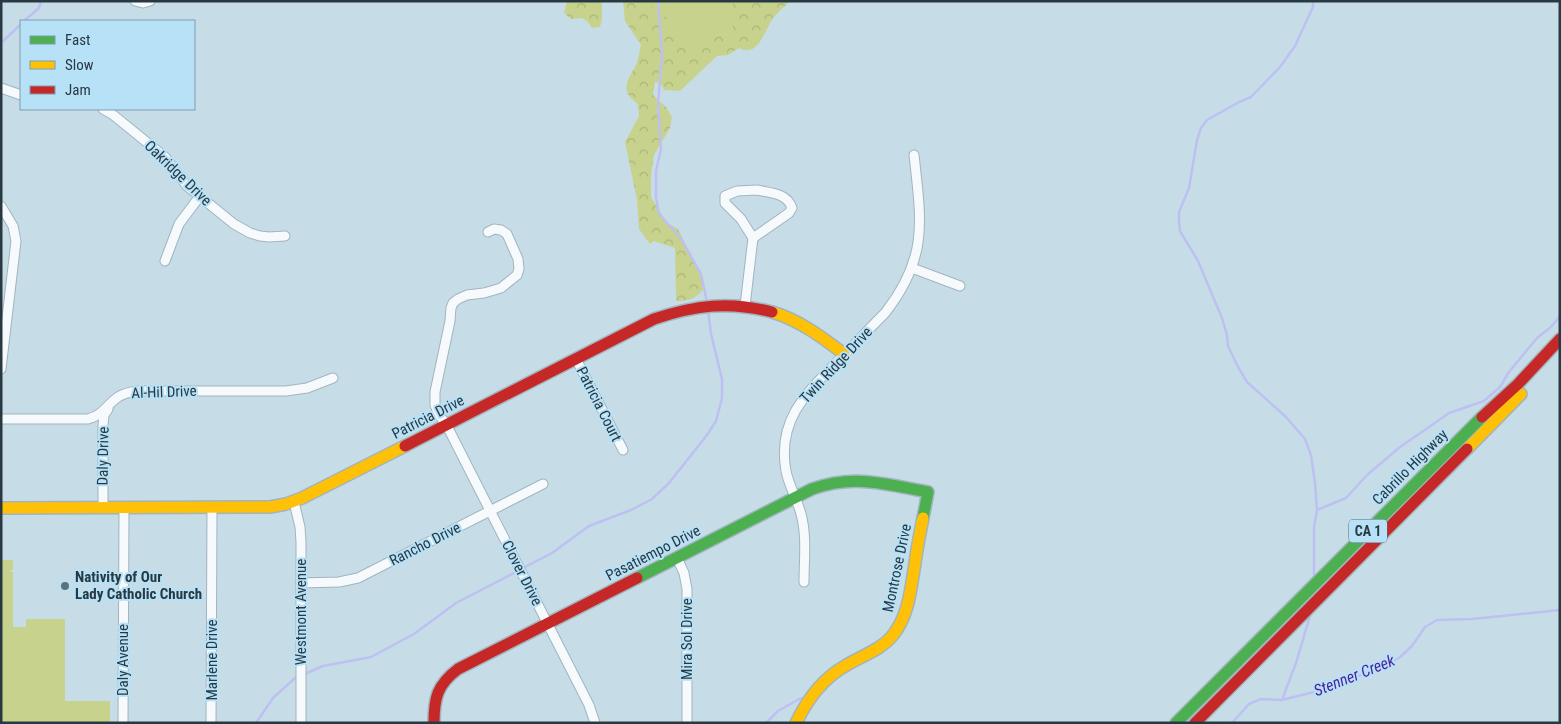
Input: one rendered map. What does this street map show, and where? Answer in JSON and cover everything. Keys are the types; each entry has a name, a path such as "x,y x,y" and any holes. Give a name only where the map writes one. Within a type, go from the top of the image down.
{"main road":[{"name":"Patricia Drive","path":"1,508 270,507 294,502 664,316 694,307 745,306 767,311 788,318 818,333 844,354"},
{"name":"Cabrillo Highway","path":"1176,723 1484,415 1518,384 1560,339"},
{"name":"Cabrillo Highway","path":"1195,723 1530,386 1560,353"},
{"name":"Pasatiempo Drive","path":"434,723 436,698 444,681 450,674 822,485 844,480 866,481 928,492"},
{"name":"Montrose Drive","path":"796,723 808,701 827,679 838,670 883,646 901,624 908,604 928,492"}],"street":[{"path":"135,1 150,1"},
{"path":"1,88 20,95"},
{"name":"Oakridge Drive","path":"105,110 165,157 181,179 234,224 250,233 269,237 285,236"},
{"name":"Twin Ridge Drive","path":"804,582 804,529 801,513 788,481 784,458 786,434 800,402 885,313 896,299 912,268 918,244 920,225 914,154"},
{"path":"745,306 754,238 741,219 725,203 725,196 736,191 757,190 783,196 791,203 792,208 789,213 754,238"},
{"path":"165,260 179,224 200,196"},
{"path":"1,206 13,226 16,242 1,369"},
{"name":"Clover Drive","path":"488,232 494,228 507,234 518,259 519,269 517,275 501,288 467,296 453,303 435,392 435,405 589,705 595,723"},
{"path":"912,268 960,286"},
{"name":"Patricia Court","path":"576,359 623,450"},
{"name":"Al-Hil Drive","path":"1,419 88,419 100,414 117,397 138,391 286,391 308,388 333,378"},
{"name":"Daly Drive","path":"103,508 103,426 104,415 109,405"},
{"name":"Rancho Drive","path":"301,582 339,582 358,578 543,484"},
{"name":"Westmont Avenue","path":"294,502 300,528 301,723"},
{"name":"Daly Avenue","path":"123,723 124,508"},
{"name":"Marlene Drive","path":"212,508 212,723"},
{"name":"Mira Sol Drive","path":"677,558 684,573 687,589 687,723"}],"green space":[{"path":"567,1 602,1 600,27 592,28 582,18 571,19 564,13"},
{"path":"623,1 654,1 651,12 671,19 672,29 682,33 686,42 698,46 721,34 733,37 733,1 790,1 773,18 760,42 751,49 739,48 728,55 717,56 680,91 664,90 660,83 655,82 653,95 666,107 672,117 670,128 654,155 651,175 651,197 667,223 678,229 701,274 703,290 697,296 688,300 676,301 675,248 654,241 650,244 639,229 637,200 625,142 639,116 638,104 628,94 626,86 637,63 641,45 625,21"},
{"path":"654,1 733,1 733,37 721,34 698,46 686,42 682,33 672,29 650,12"},
{"path":"1,560 13,560 13,570 10,572 13,572 13,627 26,627 26,619 65,619 65,701 110,701 110,723 1,723"}],"waterway":[{"path":"25,20 39,8 41,1"},
{"path":"658,1 662,53 658,105 661,149 656,171 656,197 659,214 680,237 701,274 707,302"},
{"path":"1313,1 1313,7 1295,46 1280,67 1251,97 1207,120 1201,128 1197,140 1189,188 1179,212 1179,222 1180,231 1198,261 1222,318 1228,346 1238,367 1247,382 1286,417 1305,439 1311,455 1317,510 1314,527 1314,576"},
{"path":"1,43 20,25"},
{"path":"523,568 552,553 589,526 631,510 652,499 669,483 707,435 716,421 722,398 722,379 711,334 708,310"},
{"path":"1317,510 1346,498 1367,475 1400,447 1449,413 1484,401 1500,387 1509,372 1537,338 1551,327 1560,316"},
{"path":"256,723 273,698 295,678 323,666 371,657 414,634 456,603 518,571"},
{"name":"Stenner Creek","path":"1232,723 1249,704 1261,699 1282,700 1318,691 1379,668 1399,658 1412,646 1425,627 1437,620 1472,619 1560,610"},
{"path":"1282,700 1296,663 1310,616"},
{"path":"766,723 778,711 801,698"}],"traffic: fast":[{"path":"1176,723 1482,417"},
{"path":"637,578 812,489 827,484 856,481 870,482 928,492 923,518"}],"traffic: slow":[{"path":"772,312 801,324 844,354"},
{"path":"1467,449 1521,394"},
{"path":"1,508 270,507 302,498 405,446"},
{"path":"796,723 810,698 829,677 883,645 893,635 903,619 912,582 923,518"}],"traffic: jam":[{"path":"405,446 654,319 684,310 713,306 741,306 772,312"},
{"path":"1482,417 1518,384 1560,339"},
{"path":"1195,723 1467,449"},
{"path":"434,723 438,693 445,681 458,669 637,578"}],"place":[{"name":"Nativity of Our Lady Catholic Church","path":"65,586"}]}
